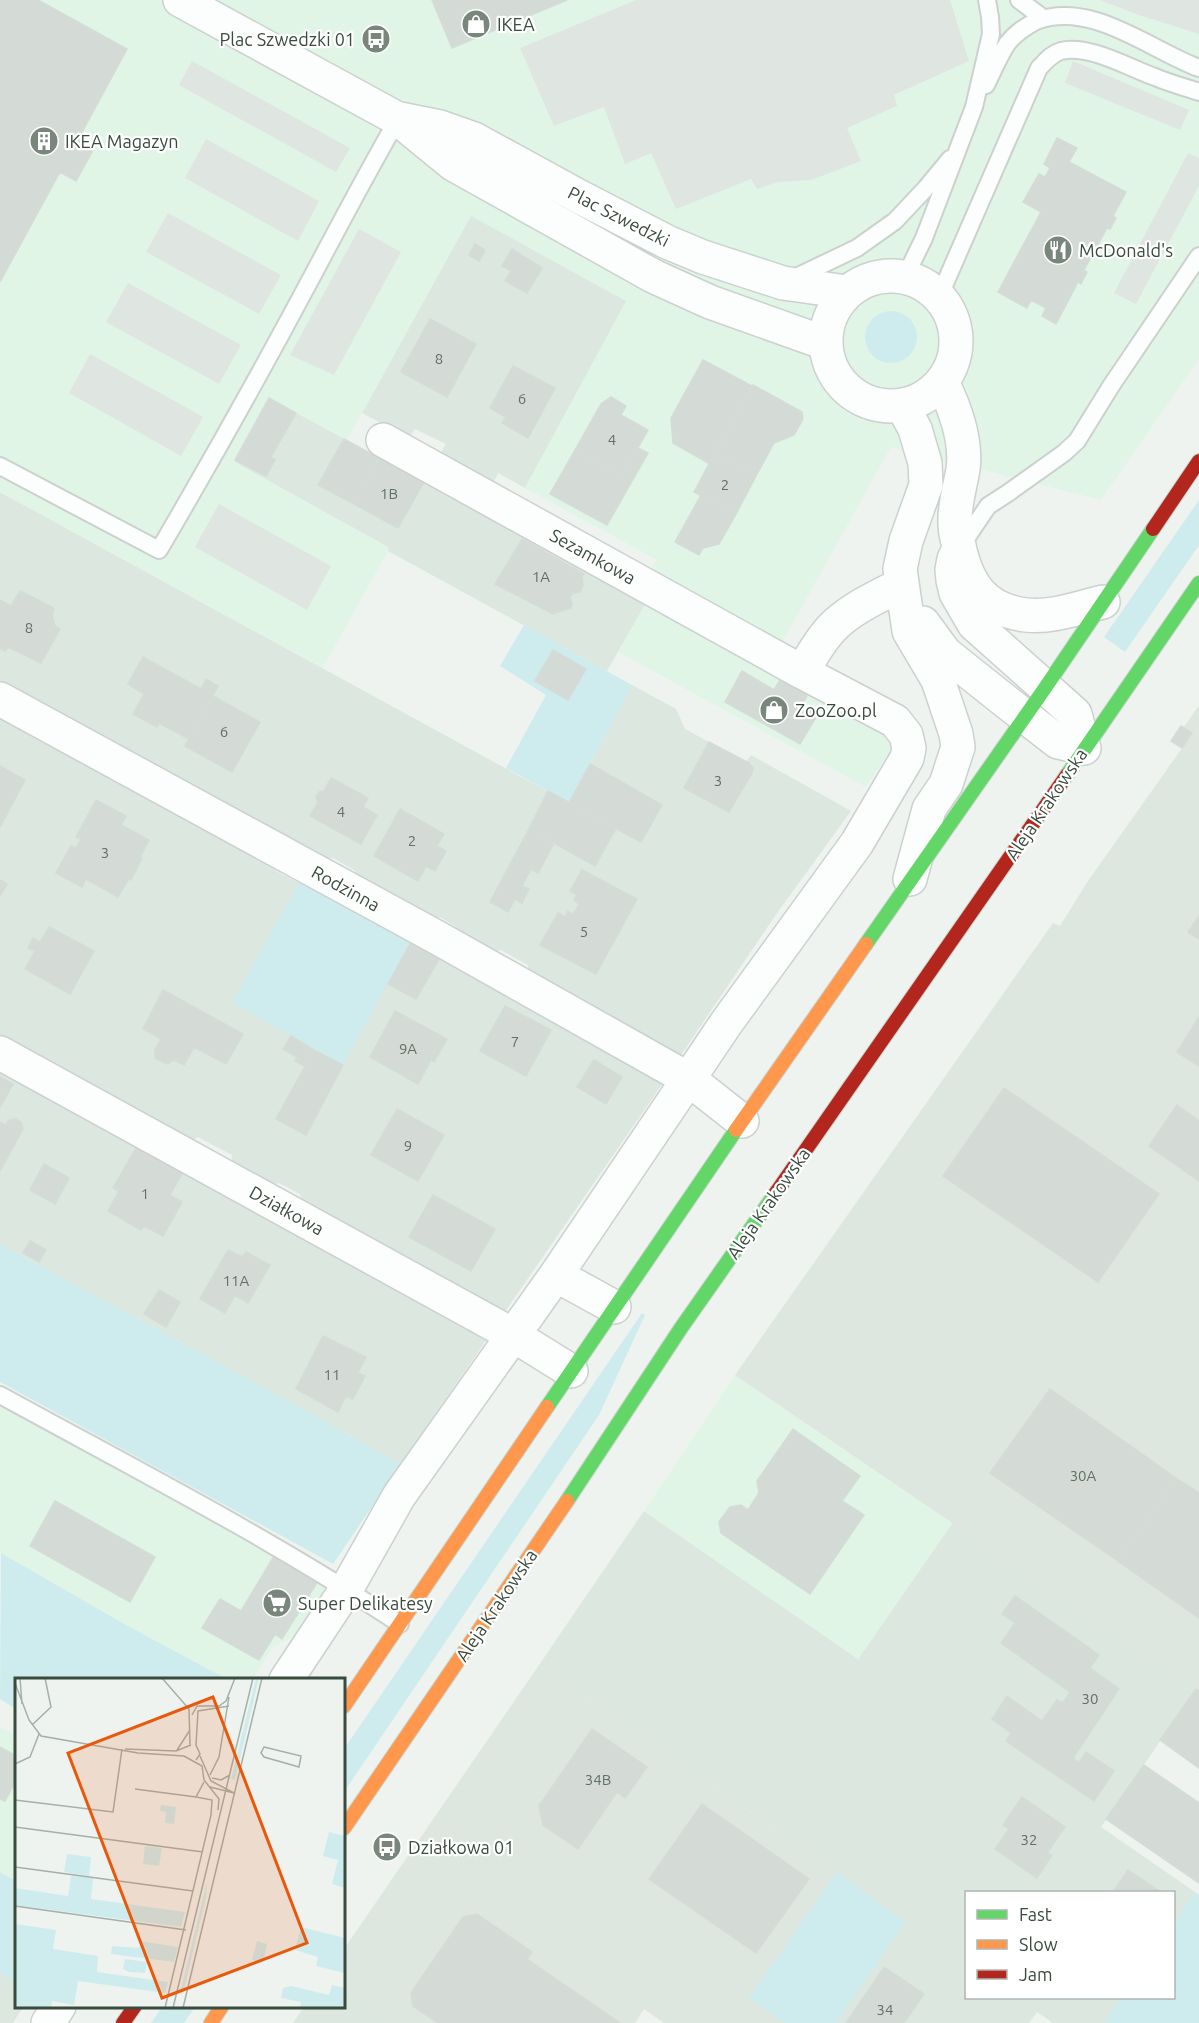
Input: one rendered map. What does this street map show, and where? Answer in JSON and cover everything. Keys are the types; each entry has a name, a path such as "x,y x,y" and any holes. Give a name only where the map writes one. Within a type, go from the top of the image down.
{"main road":[{"path":"345,1705 614,1307 1045,688 1199,461"},
{"name":"Aleja Krakowska","path":"345,1827 542,1538 681,1328 921,982 970,916 1199,583"},
{"path":"123,2023 134,2008"},
{"path":"211,2023 221,2008"}],"street":[{"name":"Plac Szwedzki","path":"180,0 398,119 453,164 653,276 710,302 825,343"},
{"name":"Plac Szwedzki","path":"398,119 440,127 474,139 667,242 703,257 783,283 848,292"},
{"path":"885,276 905,277 929,288 939,297 949,310 956,340 949,371 931,393 917,401 902,405 880,405 859,398 842,384 830,365 825,343 831,315 838,302 848,292 865,281 885,276"},
{"path":"942,382 952,402 960,428 963,466 954,527 963,566 972,585 988,601 1012,612 1027,615 1050,614 1103,602"},
{"path":"902,405 922,447 926,485 900,570 909,632 938,680 956,734 957,747 946,784 929,809 909,884"},
{"name":"Sezamkowa","path":"383,440 802,672"},
{"path":"902,584 924,625 945,653 1058,742 1084,748 1075,714 974,624 956,593 952,580 954,559 959,549"},
{"path":"287,1678 347,1588 399,1496 556,1275 728,1022 857,843 907,758 909,748 906,735 895,721 802,672 816,646 832,627 862,605 902,584"},
{"name":"Rodzinna","path":"0,699 438,938 690,1080 742,1121"},
{"name":"Działkowa","path":"0,1053 513,1335 572,1371"},
{"path":"556,1275 614,1307"},
{"path":"48,2023 57,2008"}],"lane":[{"path":"905,277 924,238 974,108 991,34 987,0"},
{"path":"1019,0 1043,18"},
{"path":"974,108 1008,43 1023,28 1057,13 1079,14 1101,20 1199,68"},
{"path":"939,297 1040,68 1048,58 1061,51 1100,55 1155,78 1199,92"},
{"path":"0,466 159,550 206,470 398,119"},
{"path":"783,283 857,248 895,221 962,144"},
{"path":"959,549 988,506 1064,453 1077,441 1111,386 1199,256"},
{"path":"0,1395 265,1540 347,1588 400,1624"}],"shaded area":[{"path":"0,0 1199,0 1199,359 1101,500 891,447 782,643 649,573 657,560 525,488 626,301 471,216 347,440 269,398 235,462 388,547 388,551 323,668 0,492"},
{"path":"636,0 950,0 969,61 894,95 897,106 847,128 861,161 811,180 778,182 757,189 751,179 676,209 651,153 625,164 604,107 554,126 520,48"},
{"path":"1100,0 1199,0 1199,34 1136,14"},
{"path":"192,61 350,148 336,172 179,85"},
{"path":"1073,61 1189,110 1180,130 1065,83"},
{"path":"206,139 319,201 298,241 185,178"},
{"path":"1188,153 1199,158 1199,186 1136,304 1114,293"},
{"path":"168,213 281,275 259,314 146,252"},
{"path":"471,215 627,301 525,488 498,473 492,486 439,456 446,444 415,429 409,438 362,413"},
{"path":"359,229 401,252 334,375 290,355"},
{"path":"128,283 241,345 219,384 106,322"},
{"path":"891,311 905,315 913,323 917,337 913,351 905,359 891,363 877,359 869,351 865,337 869,323 877,315"},
{"path":"90,354 203,417 181,456 69,393"},
{"path":"269,398 646,603 607,671 388,551 388,547 234,462"},
{"path":"0,492 569,803 632,685 676,709 685,729 746,762 751,755 851,811 775,916 679,1058 529,975 528,965 501,950 490,953 456,935 458,928 440,917 434,921 361,881 354,870 333,858 323,860 0,683"},
{"path":"1199,500 1199,545 1125,652 1104,637"},
{"path":"219,504 331,566 307,610 195,547"},
{"path":"646,603 891,739 893,747 866,787 618,652"},
{"path":"524,625 632,685 569,803 506,768 546,695 500,666"},
{"path":"1199,705 1199,1691 735,1375 1053,923 1060,926 1088,881 1192,734 1184,727"},
{"path":"0,713 19,723 22,731 44,744 56,743 275,863 276,871 299,883 306,881 665,1080 502,1316 303,1208 300,1194 279,1183 263,1188 231,1171 232,1155 198,1137 185,1145 0,1044"},
{"path":"306,881 412,938 343,1065 232,1002 299,883"},
{"path":"0,1067 77,1106 86,1120 111,1133 128,1132 269,1212 272,1222 293,1233 304,1232 491,1333 401,1464 0,1244"},
{"path":"0,1244 401,1464 333,1564 0,1382"},
{"path":"642,1313 645,1315 599,1415 345,1791 345,1748"},
{"path":"735,1375 953,1522 858,1659 644,1511"},
{"path":"0,1407 191,1509 333,1589 305,1631 273,1647 254,1678 225,1678 0,1553"},
{"path":"644,1511 858,1659 953,1522 1196,1689 1101,1827 1195,1892 1175,1922 1175,1891 965,1891 965,1999 1120,1999 1103,2023 1053,2023 1037,2012 1029,2023 785,2023 749,1998 837,1872 539,1665"},
{"path":"1,1553 126,1625 225,1678 15,1678 15,1708 0,1699"},
{"path":"539,1665 837,1872 749,1998 785,2023 664,2023 644,2009 635,2023 393,2023 345,1990 345,1948"},
{"path":"0,1727 15,1735 15,1880 0,1872"},
{"path":"0,1872 15,1880 15,1981 0,1973"},
{"path":"837,1872 905,1922 836,2023 785,2023 749,1998"},
{"path":"1195,1892 1199,1895 1199,2023 1103,2023 1120,1999 1175,1999 1175,1922"},
{"path":"0,1973 15,1981 15,2008 22,2008 13,2023 0,2023"},
{"path":"345,1990 393,2023 293,2023 303,2008 345,2008"},
{"path":"161,2008 194,2008 184,2023 151,2023"}],"building":[{"name":"IKEA Magazyn","path":"0,0 38,0 127,49 80,136 96,145 76,181 60,172 0,282"},
{"name":"IKEA","path":"432,0 567,0 452,48"},
{"name":"McDonald's","path":"1057,138 1077,148 1069,162 1126,192 1113,216 1116,218 1110,229 1107,228 1084,270 1087,272 1081,284 1078,282 1056,324 1042,316 1046,308 1031,300 1027,308 998,292 1041,212 1023,202 1039,174 1045,177 1050,168 1044,164"},
{"path":"475,244 485,250 479,261 469,255"},
{"path":"512,249 542,268 527,293 505,281 511,271 502,266"},
{"path":"430,319 476,344 447,397 401,372"},
{"path":"703,360 752,386 710,464 673,443 671,418"},
{"path":"513,366 555,388 528,438 502,423 506,417 490,408"},
{"path":"753,385 802,412 803,419 794,435 774,443 756,476 715,453"},
{"path":"611,397 626,406 621,415 648,430 622,476 575,450 601,404"},
{"path":"269,398 296,413 271,457 275,460 266,476 235,460"},
{"path":"344,439 379,458 354,504 318,485"},
{"path":"638,448 648,453 607,525 550,494 575,450 622,476"},
{"path":"715,453 756,476 736,514 694,492"},
{"path":"379,458 424,482 398,528 354,504"},
{"path":"701,495 736,514 719,544 703,548 699,555 675,542"},
{"path":"522,539 584,574 580,592 573,593 570,597 571,608 553,614 495,584"},
{"path":"20,591 52,607 55,626 60,629 41,663 8,647 5,651 0,648 0,600 11,606"},
{"path":"553,650 586,669 568,700 535,681"},
{"path":"143,657 201,689 206,679 218,686 189,739 159,723 157,727 133,714 144,694 128,684"},
{"name":"ZooZoo.pl","path":"742,671 774,690 780,680 807,696 802,705 818,714 800,744 725,702"},
{"path":"213,696 260,722 232,772 185,746"},
{"path":"1181,726 1192,733 1182,748 1171,741"},
{"path":"709,742 749,763 753,768 729,812 684,788"},
{"path":"590,764 662,805 641,842 569,803"},
{"path":"0,766 25,780 0,827"},
{"path":"331,778 368,798 363,807 377,815 361,844 310,816 318,802 316,797 319,792 324,791"},
{"path":"548,791 616,828 595,866 529,829"},
{"path":"96,800 126,816 121,825 149,840 131,880 129,878 118,897 86,879 82,887 56,873 71,846 76,848 81,839 76,837"},
{"path":"400,809 444,834 437,846 446,851 435,871 426,866 418,881 374,856"},
{"path":"529,829 554,843 538,873 531,869 522,886 529,889 522,903 515,899 508,912 490,902"},
{"path":"582,870 637,899 596,974 540,945 558,913 565,917 568,911 573,915 579,904 574,900 577,895 570,891"},
{"path":"0,880 7,884 0,896"},
{"path":"1199,916 1199,939 1188,932"},
{"path":"49,927 94,951 70,994 25,969 35,951 28,948 33,938 40,942"},
{"path":"410,944 439,959 416,999 388,984"},
{"path":"163,990 243,1034 226,1064 194,1047 184,1065 174,1060 167,1064 155,1058 155,1050 161,1039 143,1029"},
{"path":"505,1006 551,1030 526,1076 480,1051"},
{"path":"395,1011 447,1039 434,1062 431,1060 418,1084 370,1057"},
{"path":"1199,1017 1199,1066 1177,1052"},
{"path":"291,1036 314,1050 305,1066 295,1061 297,1057 283,1049"},
{"path":"314,1050 343,1065 306,1135 276,1119"},
{"path":"594,1060 622,1077 606,1104 577,1087"},
{"path":"0,1077 13,1084 0,1107"},
{"path":"1004,1088 1159,1194 1098,1282 943,1176"},
{"path":"1177,1105 1199,1121 1199,1181 1149,1146"},
{"path":"397,1109 444,1135 418,1181 371,1155"},
{"path":"15,1119 21,1122 23,1129 0,1171 0,1122 6,1125 8,1121"},
{"path":"136,1148 182,1174 170,1195 182,1202 163,1236 144,1226 141,1230 108,1211 119,1191 113,1188"},
{"path":"44,1164 69,1178 55,1204 30,1190"},
{"path":"433,1195 495,1229 471,1271 409,1237"},
{"path":"30,1241 46,1250 39,1262 23,1253"},
{"path":"228,1250 242,1257 246,1252 270,1265 248,1303 235,1295 225,1313 200,1299"},
{"path":"159,1290 180,1302 166,1327 144,1314"},
{"path":"323,1336 366,1357 358,1373 365,1376 353,1399 346,1396 338,1412 296,1389"},
{"path":"1050,1389 1176,1478 1118,1561 990,1473"},
{"path":"793,1429 860,1476 842,1501 864,1515 810,1594 721,1533 719,1522 730,1507 741,1505 748,1510 759,1493 757,1481"},
{"path":"1176,1478 1199,1493 1199,1618 1118,1561"},
{"path":"55,1501 155,1557 130,1602 30,1546"},
{"path":"274,1556 318,1581 282,1639 275,1634 259,1660 202,1628 220,1599 241,1611"},
{"path":"1015,1596 1099,1655 1090,1668 1119,1689 1073,1758 1079,1763 1086,1752 1114,1771 1094,1801 1006,1741 1011,1733 992,1719 1007,1696 1042,1721 1057,1700 1063,1703 1070,1692 1001,1643 1015,1623 1002,1614"},
{"path":"1196,1689 1199,1691 1199,1768 1160,1740"},
{"path":"592,1729 647,1767 625,1798 617,1792 578,1849 543,1825 539,1806"},
{"path":"0,1747 15,1755 15,1783 5,1801 0,1799"},
{"path":"1144,1765 1199,1803 1199,1883 1106,1819"},
{"path":"1022,1797 1065,1827 1047,1853 1052,1855 1037,1878 995,1849 1009,1829 1003,1825"},
{"path":"702,1804 809,1879 756,1953 649,1879"},
{"path":"1128,1870 1160,1891 1114,1891"},
{"path":"477,1914 532,1952 527,1959 620,2023 438,2023 413,2006 411,1993 463,1917"},
{"path":"884,1967 924,1994 904,2023 846,2023"}],"traffic: fast":[{"path":"866,944 1153,529"},
{"path":"1067,775 1199,583"},
{"path":"547,1407 736,1130"},
{"path":"567,1501 681,1328 775,1194"}],"traffic: slow":[{"path":"736,1130 866,944"},
{"path":"345,1705 547,1407"},
{"path":"345,1827 567,1501"},
{"path":"211,2023 221,2008"}],"traffic: jam":[{"path":"1153,529 1199,461"},
{"path":"775,1194 1067,775"},
{"path":"123,2023 134,2008"}],"place":[{"name":"IKEA","path":"476,24"},
{"name":"Plac Szwedzki 01","path":"376,39"},
{"name":"IKEA Magazyn","path":"44,141"},
{"name":"McDonald's","path":"1058,250"},
{"name":"ZooZoo.pl","path":"774,710"},
{"name":"Super Delikatesy","path":"277,1603"},
{"name":"Działkowa 01","path":"387,1847"}]}
